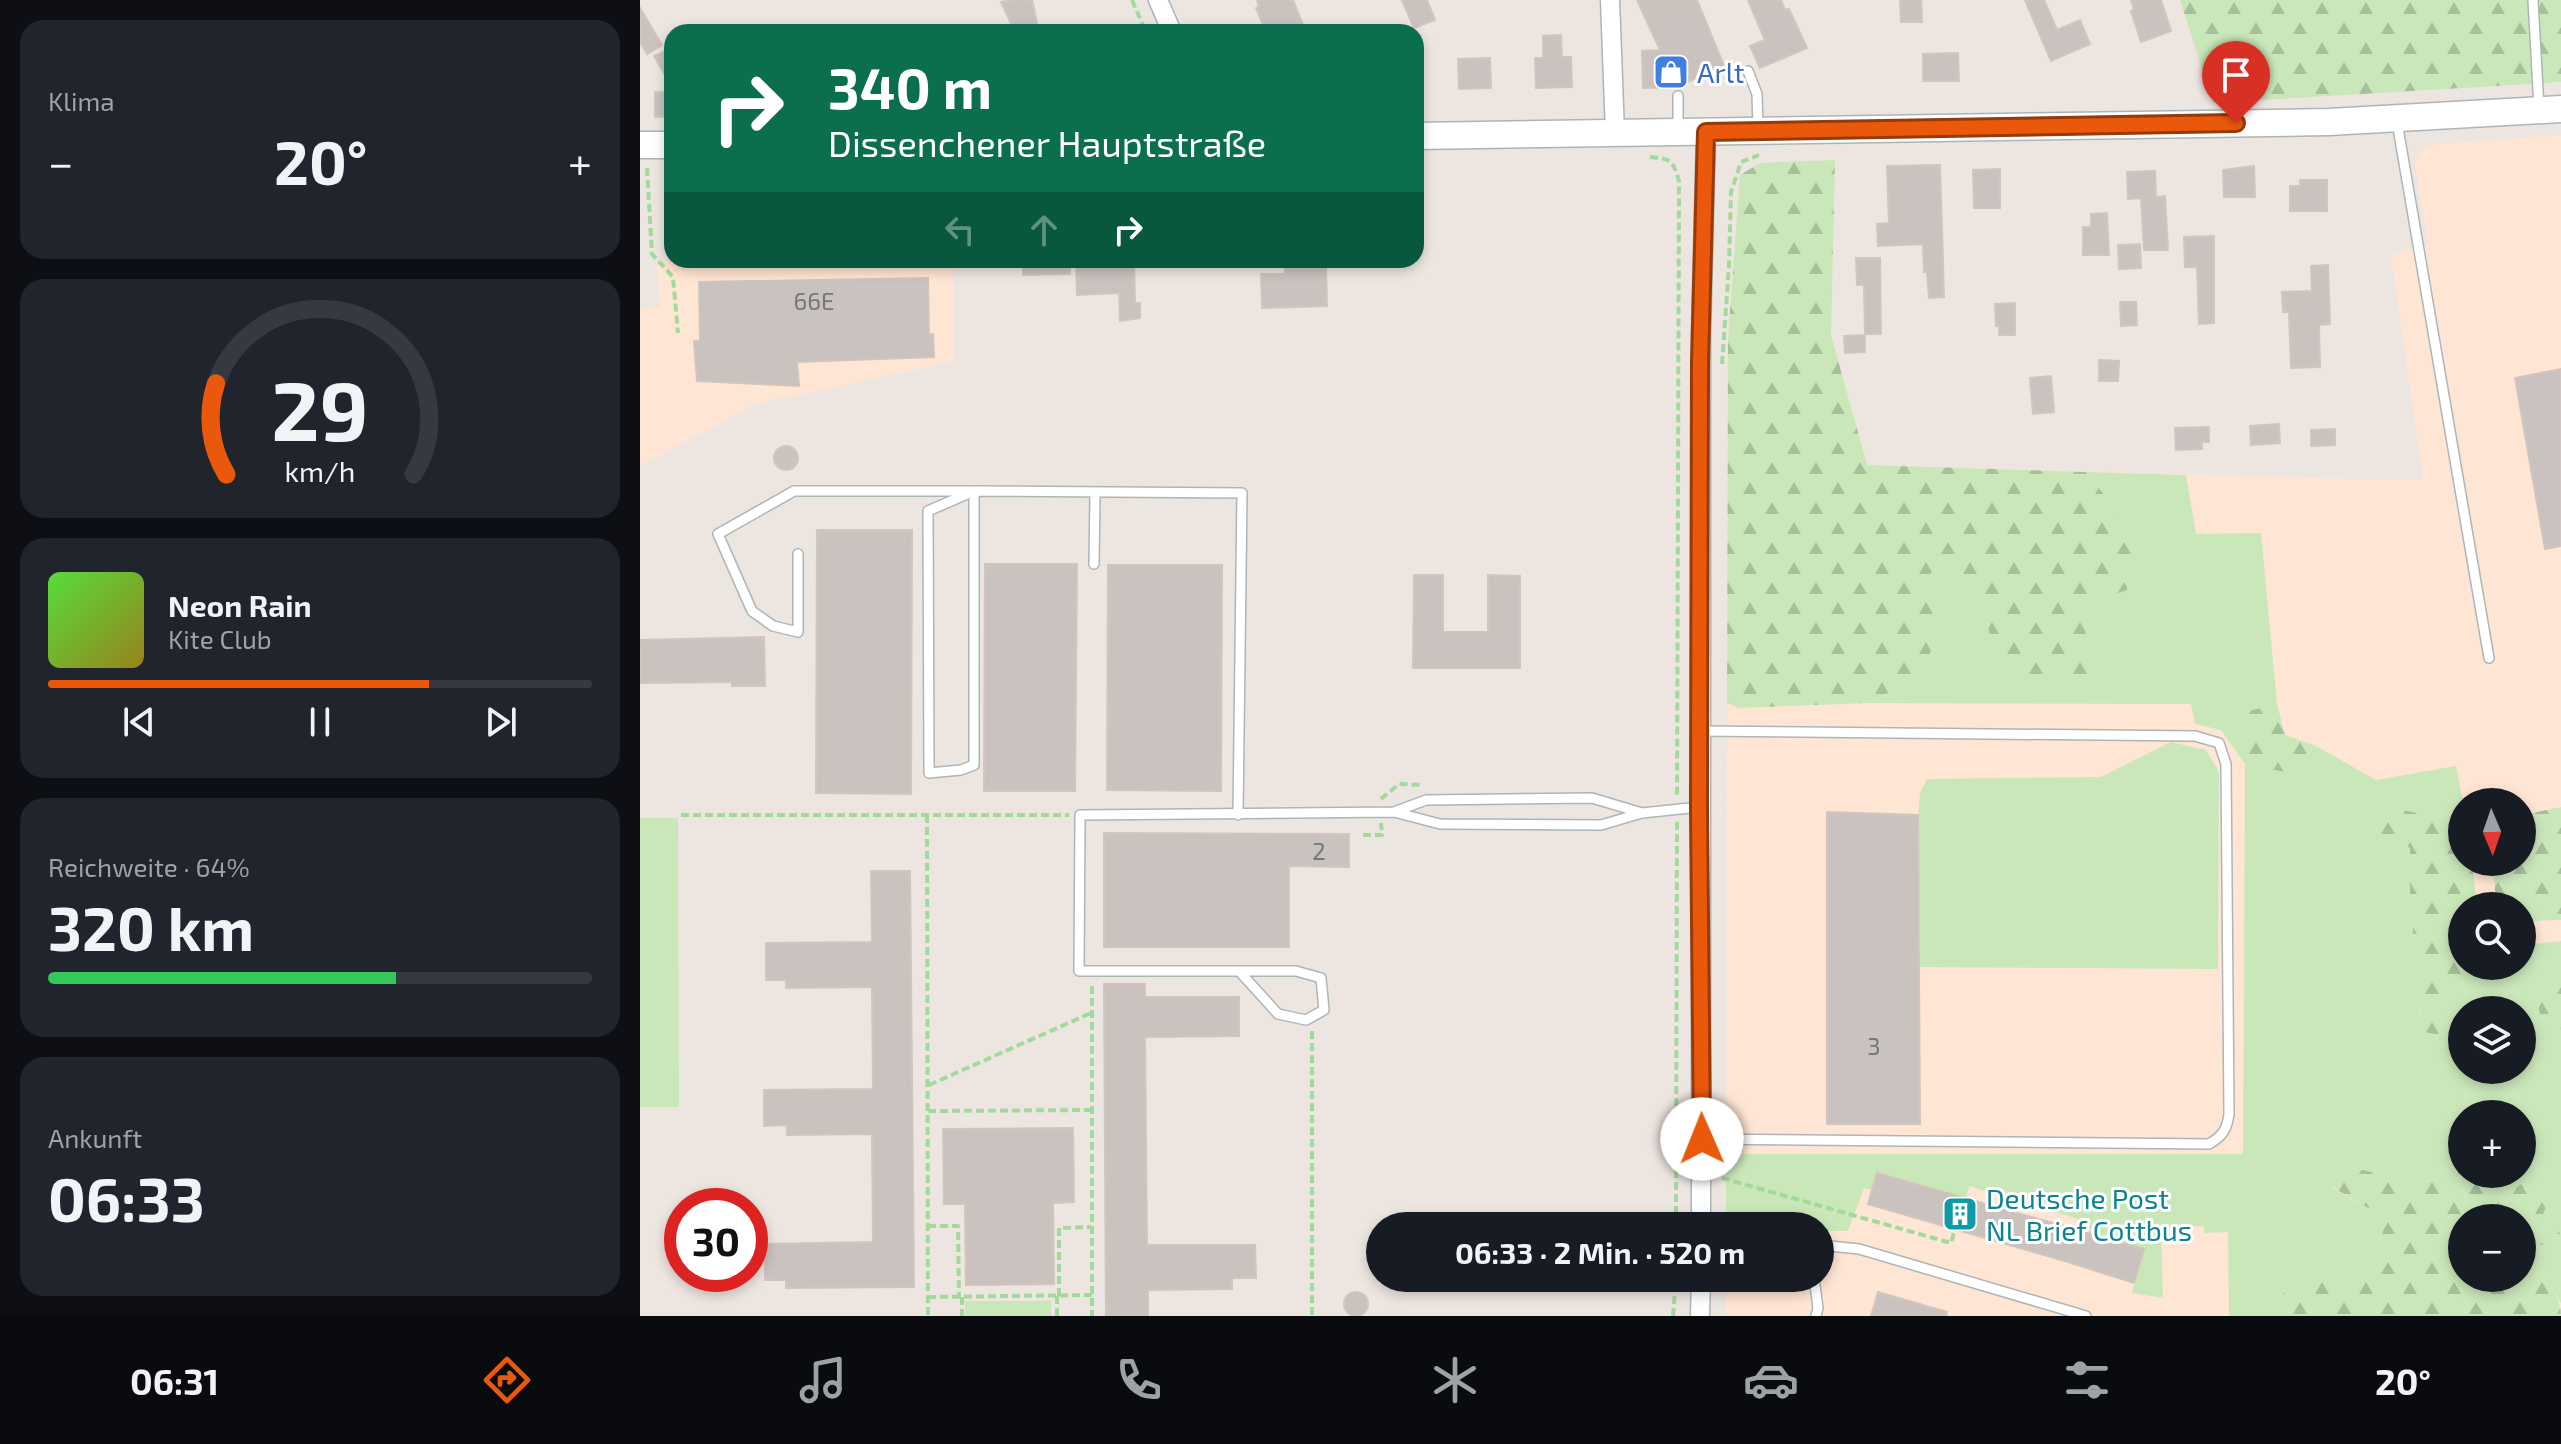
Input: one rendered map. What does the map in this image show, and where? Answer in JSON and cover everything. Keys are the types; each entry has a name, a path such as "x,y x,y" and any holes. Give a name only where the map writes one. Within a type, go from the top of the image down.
{"main road":[{"path":"1424,136 2397,119 2550,110"}],"street":[{"path":"1158,0 1168,24"},
{"path":"1610,0 1615,133"},
{"path":"1701,1212 1699,731 1701,333 1706,132"},
{"path":"1700,1316 1701,1292"}],"lane":[{"path":"2533,0 2550,110"},
{"path":"1748,71 1757,94 1758,131"},
{"path":"1678,96 1678,132"},
{"path":"2397,119 2489,658"},
{"path":"798,554 798,632 773,626 752,611 718,534 794,491 1242,493 1238,815"},
{"path":"974,491 974,765 961,770 929,773 928,511 974,491"},
{"path":"1094,564 1095,493"},
{"path":"1699,731 2195,736 2219,743 2226,764 2229,1114 2227,1128 2209,1144 1702,1139"},
{"path":"1394,812 1426,800 1592,798 1642,813"},
{"path":"1239,971 1278,1014 1306,1020 1324,1010 1321,978 1296,971 1239,971 1092,971 1079,971 1080,815 1394,812 1440,824 1601,825 1642,813 1699,807"},
{"path":"1834,1246 1859,1249 2086,1316"},
{"path":"1816,1292 1816,1316"}],"path":[{"path":"1132,0 1142,24"},
{"path":"653,145 652,254 664,267"},
{"path":"1722,367 1731,192 1741,162"},
{"path":"1673,163 1679,181 1676,1212"},
{"path":"665,268 673,277 678,333"},
{"path":"681,815 1080,815"},
{"path":"927,815 928,1316"},
{"path":"1092,971 1092,1316"},
{"path":"928,1085 1091,1013"},
{"path":"1312,1017 1312,1316"},
{"path":"928,1111 1092,1110"},
{"path":"1722,1140 1722,1190"},
{"path":"1722,1178 1951,1243 1955,1229"},
{"path":"928,1226 958,1226 962,1316"},
{"path":"1057,1316 1059,1228 1091,1227"},
{"path":"1673,1316 1675,1292"},
{"path":"928,1297 1092,1295"}],"shaded area":[{"path":"2561,135 2561,1316 1726,1316 1726,1292 1834,1292 1834,1212 1726,1212 1728,338 1740,175 1760,163 1835,160 1831,335 1867,465 2423,479 2391,255 2428,244 2415,166 2417,156 2426,145"},
{"path":"657,262 664,262 664,268 953,268 954,361 756,404 640,466 640,311 649,307 660,308"}],"green space":[{"path":"2180,0 2561,0 2561,82 2213,103"},
{"path":"1835,160 1831,335 1867,465 2087,472 2136,538 2127,590 2079,606 2096,675 2025,681 1992,642 1977,587 1942,557 1927,579 1936,631 1925,673 1869,703 1739,708 1727,703 1728,338 1740,175 1760,163"},
{"path":"2087,472 2186,475 2196,534 2261,533 2277,704 2245,712 2291,773 2316,746 2376,780 2456,766 2460,788 2448,788 2448,821 2373,830 2410,848 2410,893 2421,1031 2446,995 2465,980 2536,980 2536,944 2561,941 2561,982 2535,982 2540,1015 2561,1029 2561,1303 2552,1287 2536,1270 2536,1248 2560,1235 2536,1210 2536,1204 2531,1204 2515,1188 2536,1188 2536,1100 2448,1100 2448,1188 2462,1188 2467,1203 2437,1181 2410,1180 2353,1168 2332,1188 2387,1219 2370,1269 2281,1294 2260,1316 2229,1316 2228,1232 2204,1233 2204,1226 2161,1228 2163,1298 2132,1293 2144,1249 2078,1229 2078,1219 1969,1186 1966,1199 1877,1174 1872,1190 1864,1188 1848,1231 1834,1231 1834,1212 1726,1212 1726,1157 1734,1154 2243,1154 2245,764 2221,730 2195,724 2191,704 1869,703 1925,673 1936,631 1926,579 1942,557 1977,587 1992,642 2079,606 2136,538"},
{"path":"2277,704 2285,735 2316,746 2291,773 2245,764 2245,712"},
{"path":"2171,742 2206,750 2219,772 2218,969 1920,967 1918,815 1920,793 1927,779 2101,777"},
{"path":"2384,806 2448,820 2448,876 2474,876 2475,892 2448,892 2448,980 2465,980 2446,995 2443,1036 2421,1031 2410,893 2410,848 2373,830"},
{"path":"2561,807 2561,920 2536,921 2536,892 2495,892 2494,876 2536,876 2536,812"},
{"path":"640,818 678,818 679,1107 640,1107"},
{"path":"2534,981 2561,982 2561,1029 2540,1015"},
{"path":"2353,1168 2410,1180 2437,1181 2467,1202 2463,1188 2536,1188 2536,1177 2553,1192 2543,1214 2561,1235 2536,1248 2536,1204 2448,1204 2448,1292 2536,1292 2536,1270 2553,1290 2561,1316 2260,1316 2281,1294 2370,1269 2387,1219 2332,1187"},
{"path":"965,1301 1051,1301 1051,1316 965,1316"}],"building":[{"path":"1032,0 1037,24 1011,24 1001,2"},
{"path":"1257,0 1293,0 1303,24 1263,24 1256,8 1259,7"},
{"path":"1402,0 1427,0 1435,20 1412,24"},
{"path":"1637,0 1697,0 1724,66 1676,87 1643,88 1642,51 1660,50"},
{"path":"1748,0 1781,0 1785,10 1789,9 1807,48 1760,68 1750,46 1765,40"},
{"path":"1900,0 1921,0 1922,22 1901,22"},
{"path":"2025,0 2044,0 2057,30 2080,20 2090,44 2051,61"},
{"path":"2131,0 2161,0 2171,31 2141,42 2131,11 2134,10"},
{"path":"640,8 662,45 647,54 640,42"},
{"path":"1561,35 1562,57 1571,57 1572,87 1536,88 1535,58 1543,58 1543,36"},
{"path":"664,52 664,73 654,56"},
{"path":"1958,53 1959,81 1923,81 1923,54"},
{"path":"1490,58 1491,88 1459,89 1458,59"},
{"path":"655,92 664,92 664,116 655,117"},
{"path":"1940,165 1944,297 1929,298 1923,244 1878,246 1877,224 1889,223 1887,166"},
{"path":"2254,166 2255,197 2224,197 2223,170"},
{"path":"2000,169 2000,208 1974,208 1973,170"},
{"path":"2155,171 2156,197 2165,196 2168,250 2144,250 2141,198 2128,199 2127,172"},
{"path":"2300,180 2327,180 2327,211 2290,211 2290,186 2300,186"},
{"path":"2107,213 2109,255 2083,255 2083,227 2091,227 2091,214"},
{"path":"2214,236 2214,323 2199,324 2197,267 2185,267 2184,237"},
{"path":"2140,244 2141,268 2119,269 2118,245"},
{"path":"1856,258 1880,258 1881,334 1865,334 1864,285 1857,285"},
{"path":"2328,265 2330,324 2319,325 2320,367 2291,368 2289,312 2283,312 2282,292 2312,291 2311,266"},
{"path":"1023,268 1070,268 1070,274 1023,275"},
{"path":"1076,268 1134,268 1135,303 1140,303 1140,318 1120,321 1119,293 1077,295"},
{"path":"1326,268 1327,306 1262,308 1261,274 1285,274 1285,269"},
{"path":"928,278 929,334 933,334 934,357 797,362 799,386 697,381 694,341 700,341 699,282"},
{"path":"2120,302 2136,302 2137,325 2121,326"},
{"path":"2015,303 2015,335 1999,335 1995,304"},
{"path":"1865,335 1865,352 1845,353 1844,336"},
{"path":"2099,360 2119,361 2118,381 2099,381"},
{"path":"2561,369 2561,546 2545,549 2515,378"},
{"path":"2051,376 2054,412 2033,414 2030,378"},
{"path":"2279,424 2280,443 2251,445 2250,426"},
{"path":"2209,427 2209,442 2202,442 2202,449 2176,450 2175,428"},
{"path":"2335,429 2335,445 2311,446 2311,430"},
{"path":"786,446 795,449 798,458 795,467 786,470 777,467 774,458 777,449"},
{"path":"817,530 912,530 911,794 816,793"},
{"path":"985,564 1077,564 1075,791 984,791"},
{"path":"1108,565 1222,565 1221,791 1107,790"},
{"path":"1414,575 1443,575 1443,632 1488,632 1488,575 1520,576 1520,668 1413,668"},
{"path":"764,637 765,686 732,686 732,682 640,683 640,640"},
{"path":"1827,812 1918,815 1920,1124 1827,1124"},
{"path":"1104,833 1349,834 1349,867 1289,866 1289,947 1104,947"},
{"path":"871,871 910,871 914,1287 786,1288 786,1280 768,1280 768,1244 873,1242 872,1134 787,1135 787,1125 764,1126 764,1090 873,1089 872,987 786,988 786,980 766,980 766,943 872,942"},
{"path":"1104,984 1145,984 1145,997 1239,997 1239,1036 1145,1037 1147,1245 1255,1245 1256,1278 1232,1278 1232,1289 1148,1290 1148,1316 1106,1316"},
{"path":"1073,1128 1074,1202 1053,1203 1054,1284 966,1285 965,1204 944,1204 943,1129"},
{"name":"Deutsche Post NL Brief Cottbus","path":"1877,1173 2144,1249 2134,1283 1868,1204"},
{"path":"1351,1292 1361,1292 1368,1299 1368,1309 1361,1316 1351,1316 1344,1309 1344,1299"},
{"path":"1878,1292 1947,1312 1946,1316 1871,1316"}],"place":[{"name":"Arlt","path":"1671,72"},
{"name":"Deutsche Post NL Brief Cottbus","path":"1960,1214"}],"route":[{"path":"1702,1139 1700,363 1706,132 2236,123"}]}
